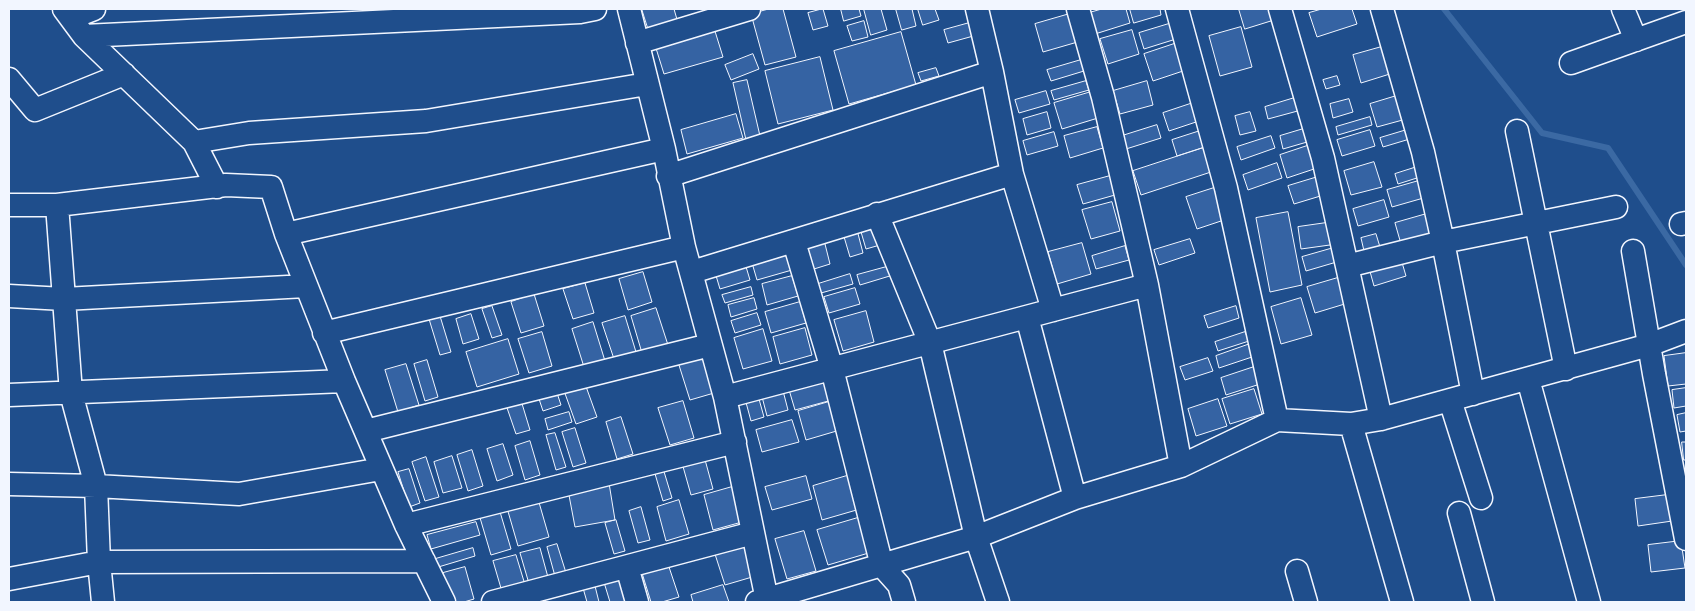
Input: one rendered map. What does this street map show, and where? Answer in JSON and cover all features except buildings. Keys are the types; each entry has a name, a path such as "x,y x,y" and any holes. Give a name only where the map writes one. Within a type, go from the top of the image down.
{"street":[{"path":"94,9 67,13 84,36 194,142 217,187"},
{"path":"84,36 580,12 596,9"},
{"path":"628,9 664,150 684,247 725,397 753,533 762,601 976,537 1075,498 1181,466 1277,420 1351,424 1381,419 1566,369 1649,345 1686,331"},
{"path":"637,43 749,9"},
{"path":"977,9 992,72 1012,174 1053,310"},
{"path":"1078,9 1103,97 1146,285 1181,466"},
{"path":"1177,9 1226,188 1277,420"},
{"path":"1280,9 1323,158 1381,419"},
{"path":"1382,9 1423,152 1444,242 1473,394"},
{"path":"1623,9 1636,40"},
{"path":"1571,63 1686,22"},
{"path":"668,176 992,72"},
{"path":"9,79 35,110 124,74"},
{"path":"194,142 249,134 426,121 647,84"},
{"path":"1517,131 1566,369"},
{"path":"286,234 664,150"},
{"path":"692,272 1012,174"},
{"path":"9,205 57,205 226,185 271,187 286,234 344,381 406,526 444,602"},
{"path":"57,205 71,393 96,486 99,562 103,602"},
{"path":"1347,266 1444,242 1616,207"},
{"path":"877,214 930,343 976,537 998,602"},
{"path":"794,242 832,369 882,566 899,585 904,602"},
{"path":"324,333 684,247"},
{"path":"1633,251 1686,539"},
{"path":"725,397 1146,285"},
{"path":"9,296 64,299 306,286"},
{"path":"1027,317 1075,498"},
{"path":"366,431 710,345"},
{"path":"1528,379 1589,602"},
{"path":"9,395 344,381"},
{"path":"1450,400 1481,498"},
{"path":"1351,424 1402,602"},
{"path":"406,526 735,442"},
{"path":"9,484 96,486 239,494 382,469"},
{"path":"1459,513 1483,602"},
{"path":"493,602 753,533"},
{"path":"9,579 99,562 424,561"},
{"path":"627,567 637,602"},
{"path":"1297,572 1306,602"}],"waterway":[{"path":"1444,9 1542,133 1608,148 1686,265"}]}
